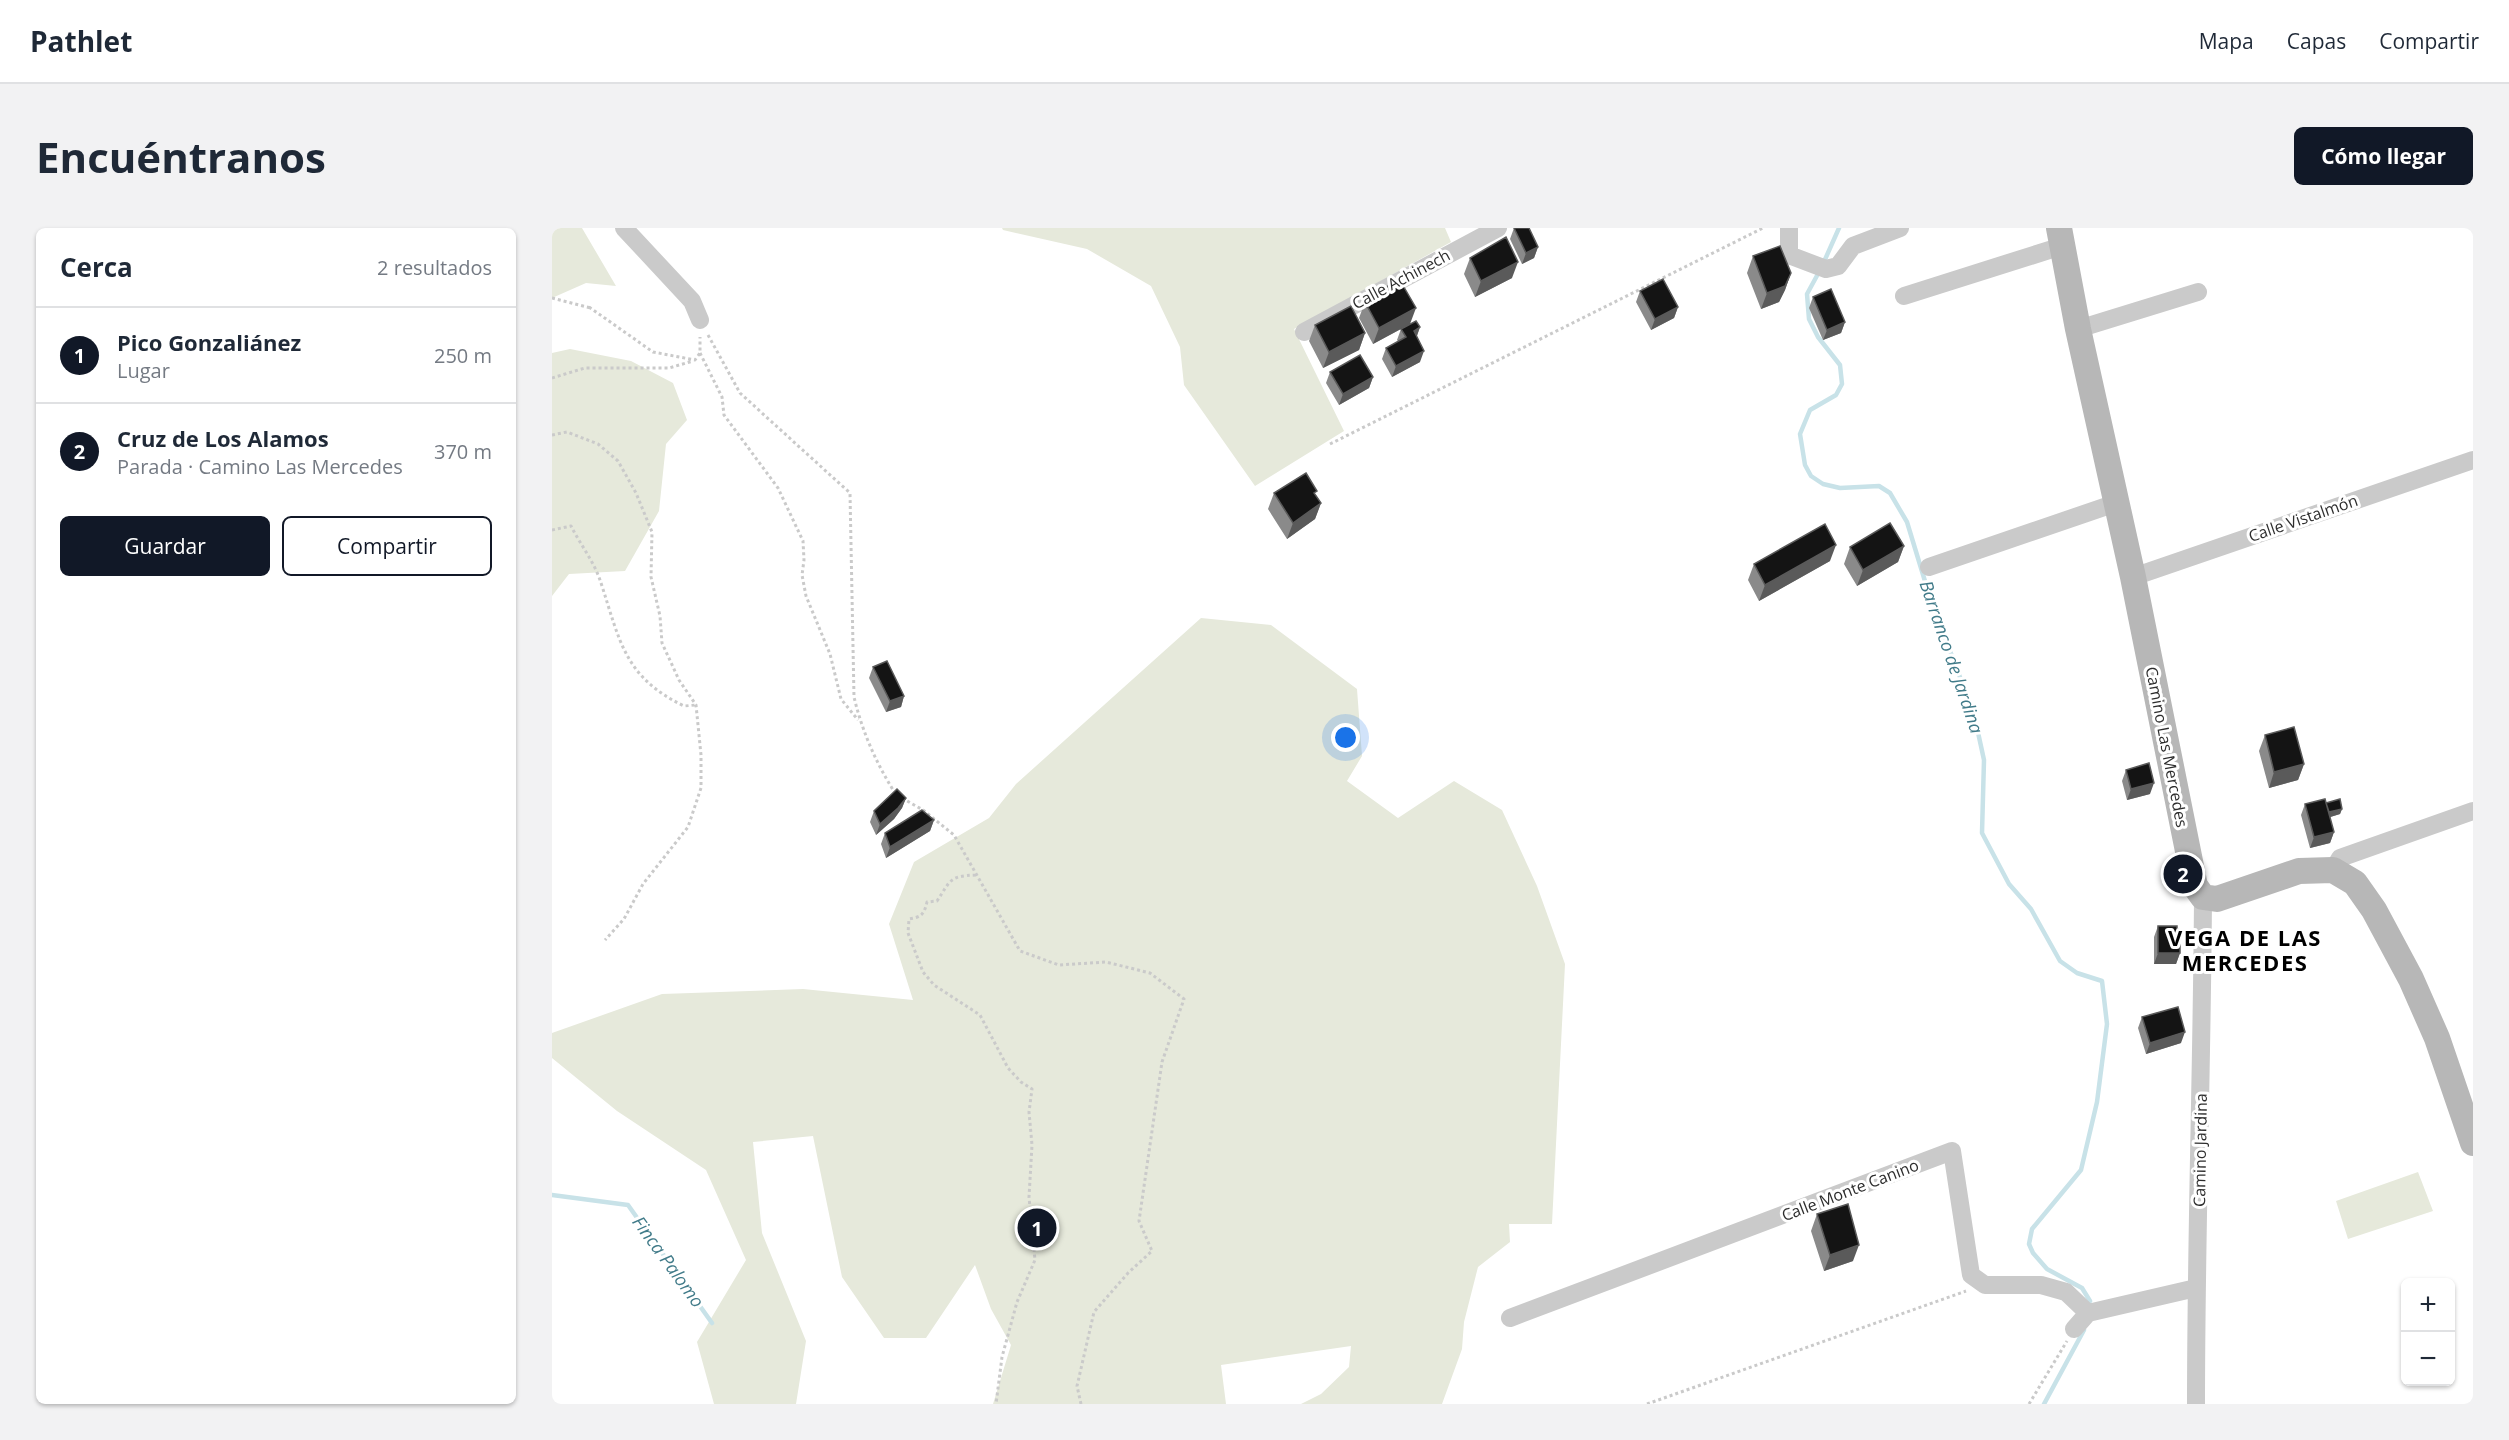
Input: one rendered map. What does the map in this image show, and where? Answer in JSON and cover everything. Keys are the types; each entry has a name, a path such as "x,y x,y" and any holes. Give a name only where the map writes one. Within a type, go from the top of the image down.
{"main road":[{"name":"Camino Las Mercedes","path":"2060,237 2133,577 2195,886 2203,897"},
{"path":"2203,897 2217,899 2300,871 2333,870 2355,882 2411,979 2437,1038 2473,1143"}],"street":[{"path":"624,228 693,301 700,320"},
{"path":"1789,228 1789,255 1820,266 1838,266 1853,246 1900,228"},
{"name":"Calle Achinech","path":"1304,332 1495,229"},
{"path":"1904,296 2060,237"},
{"path":"2078,329 2198,292"},
{"name":"Calle Vistalmón","path":"2133,577 2473,460"},
{"path":"1929,567 2116,503"},
{"path":"2333,870 2340,858 2473,811"},
{"name":"Camino Jardina","path":"2196,1404 2203,897"},
{"name":"Calle Monte Canino","path":"1510,1318 1952,1151 1971,1275 1985,1285"},
{"path":"1985,1285 2041,1284 2066,1292 2088,1313"},
{"path":"2074,1329 2088,1313 2196,1288"}],"path":[{"path":"1330,444 1763,228"},
{"path":"552,298 590,307 621,327 603,317 590,307"},
{"path":"590,307 653,352 695,360"},
{"path":"700,320 700,353 722,397 724,415 778,488 803,541 802,575 806,596 830,654 841,699 859,721"},
{"path":"700,320 740,393 850,493 854,697 859,721 881,771 897,796 923,810 954,835 1020,951 1059,965 1106,962 1150,973 1184,999 1161,1062 1139,1221 1152,1251 1128,1273 1094,1312 1077,1386 1081,1404"},
{"path":"552,378 585,368 669,368 695,360 700,353"},
{"path":"552,435 567,432 598,444 618,461 636,493 652,532 651,577 660,616 663,643 679,680 696,705 701,755 701,788 688,826 643,884 624,918 605,940"},
{"path":"552,530 571,526 600,580 611,621 627,658 646,683 684,706 696,705"},
{"path":"976,875 955,876 946,884 937,901 927,902 920,918 909,919 908,933 923,972 934,985 980,1015 1008,1068 1021,1082 1032,1089 1033,1093 1029,1112 1032,1145 1029,1197 1035,1260 1017,1302 1002,1358 996,1404"},
{"path":"1647,1404 1985,1285"},
{"path":"2029,1404 2074,1329"}],"shaded area":[{"path":"552,228 582,228 616,286 586,283 552,298"},
{"path":"1002,228 1445,228 1451,242 1294,329 1344,431 1255,486 1184,385 1180,347 1151,286 1087,249"},
{"path":"570,349 631,361 673,383 687,420 666,444 659,511 625,571 569,574 552,596 552,353"},
{"path":"1201,618 1271,625 1357,689 1362,756 1347,781 1398,818 1454,781 1502,810 1537,886 1565,964 1552,1224 1509,1224 1510,1242 1478,1267 1464,1322 1462,1349 1442,1404 1301,1404 1321,1394 1349,1367 1351,1346 1221,1365 1226,1404 993,1404 1011,1345 991,1309 975,1265 926,1338 884,1338 842,1277 813,1136 753,1142 762,1233 806,1341 796,1404 714,1404 697,1342 746,1260 706,1170 617,1111 552,1058 552,1033 662,994 803,989 913,1000 889,924 914,862 989,818 1016,784"},
{"path":"2418,1172 2433,1211 2348,1239 2336,1201"}],"building":[{"path":"1514,228 1529,228 1538,247 1526,253"},
{"path":"1506,237 1518,262 1481,281 1470,258"},
{"path":"1780,246 1791,273 1785,286 1767,293 1753,256"},
{"path":"1663,279 1678,307 1655,319 1640,291"},
{"path":"1401,282 1416,308 1379,328 1365,302 1388,286 1389,289"},
{"path":"1831,289 1845,322 1827,330 1813,297"},
{"path":"1351,306 1365,333 1329,352 1315,325"},
{"path":"1416,321 1420,327 1414,331 1424,351 1396,366 1386,348 1406,337 1401,329"},
{"path":"1360,355 1373,377 1343,394 1330,372"},
{"path":"1306,473 1321,503 1293,523 1274,493"},
{"path":"1890,523 1904,546 1863,570 1850,547"},
{"path":"1825,524 1836,545 1765,585 1754,564"},
{"path":"887,661 904,696 890,701 873,667"},
{"path":"2294,727 2304,764 2274,772 2265,735"},
{"path":"2149,763 2154,783 2131,789 2126,770"},
{"path":"897,789 906,798 880,824 874,811"},
{"path":"2325,799 2334,832 2314,837 2305,804"},
{"path":"2340,799 2342,809 2329,812 2326,803"},
{"path":"922,810 934,820 890,847 885,833"},
{"path":"2158,926 2177,926 2177,929 2180,929 2180,953 2158,953"},
{"path":"2178,1007 2185,1032 2150,1043 2142,1017"},
{"path":"1848,1204 1859,1245 1830,1255 1817,1214"}],"waterway":[{"name":"Barranco de Jardina","path":"1823,264 1839,228"},
{"name":"Barranco de Jardina","path":"1819,272 1807,294 1809,319 1818,337 1840,365 1842,384 1836,395 1810,410 1800,434 1805,465 1811,476 1823,484 1840,488 1879,486 1890,493 1907,522 1931,601 1974,714 1984,760 1982,833 2009,884 2031,909 2060,961 2077,973 2102,981 2107,1024 2097,1102 2081,1170 2032,1229 2029,1244 2033,1253 2047,1269 2082,1288 2090,1301"},
{"name":"Finca Palomo","path":"552,1195 628,1205 712,1323"},
{"name":"Barranco de Jardina","path":"2044,1404 2084,1330"}],"place":[{"name":"Cruz de Los Alamos","path":"2183,874"},
{"name":"Pico Gonzaliánez","path":"1037,1228"}],"district":[{"name":"VEGA DE LAS MERCEDES","path":"2245,950"}]}
